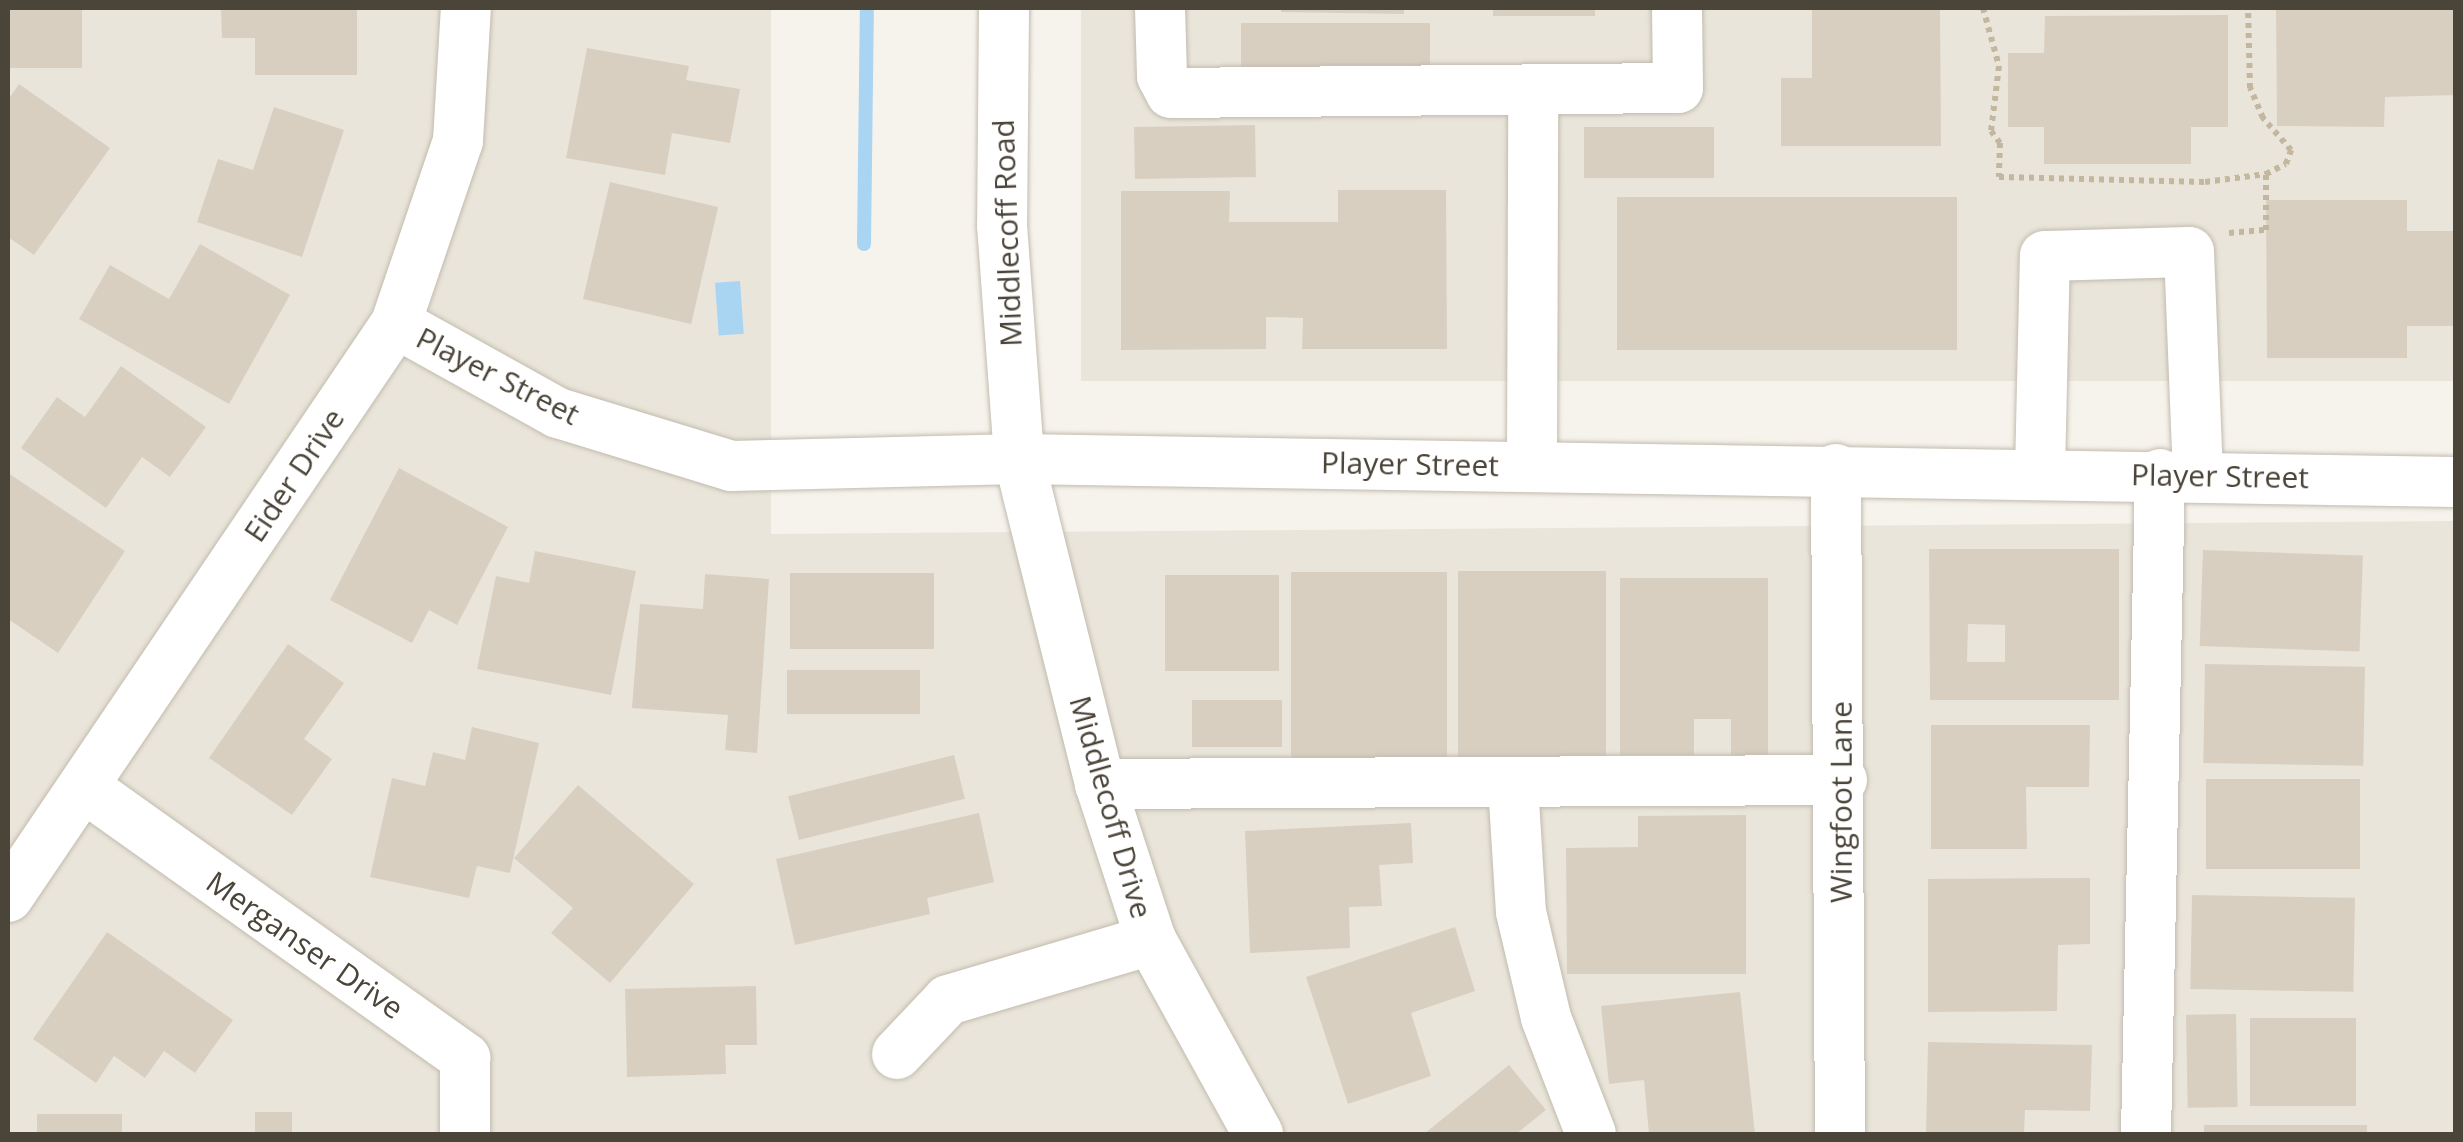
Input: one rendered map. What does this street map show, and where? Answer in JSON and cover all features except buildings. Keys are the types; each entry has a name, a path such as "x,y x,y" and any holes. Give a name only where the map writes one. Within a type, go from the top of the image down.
{"street":[{"name":"Eider Drive","path":"8,897 396,323 458,141 466,8"},
{"name":"Middlecoff Road","path":"1004,8 1002,225 1019,459"},
{"path":"1160,8 1160,62 1171,93 1678,88 1677,8"},
{"path":"1532,465 1533,90"},
{"path":"2040,472 2045,256 2189,252 2146,1134"},
{"name":"Player Street","path":"396,323 558,414 731,466 1019,459 2040,472 2456,482"},
{"name":"Middlecoff Drive","path":"1019,459 1100,784 1151,940 1258,1134"},
{"name":"Wingfoot Lane","path":"1836,469 1842,780 1840,1134"},
{"path":"1100,784 1513,786 1842,780"},
{"path":"1513,786 1521,912 1546,1018 1591,1134"},
{"name":"Merganser Drive","path":"84,788 464,1058 465,1134"},
{"path":"897,1054 948,1000 1151,940"}],"path":[{"path":"1983,8 1999,66 1990,131 2000,143 1999,176 2205,182 2266,174 2286,164 2291,150 2264,118 2250,88 2248,8"},
{"path":"2189,252 2212,235 2266,230 2266,174"}],"shaded area":[{"path":"8,8 771,8 771,534 2455,521 2455,1134 8,1134"},
{"path":"1081,8 2455,8 2455,381 1081,381"}],"water":[{"path":"740,281 744,334 719,336 715,283"}],"waterway":[{"path":"864,244 867,8"}]}
